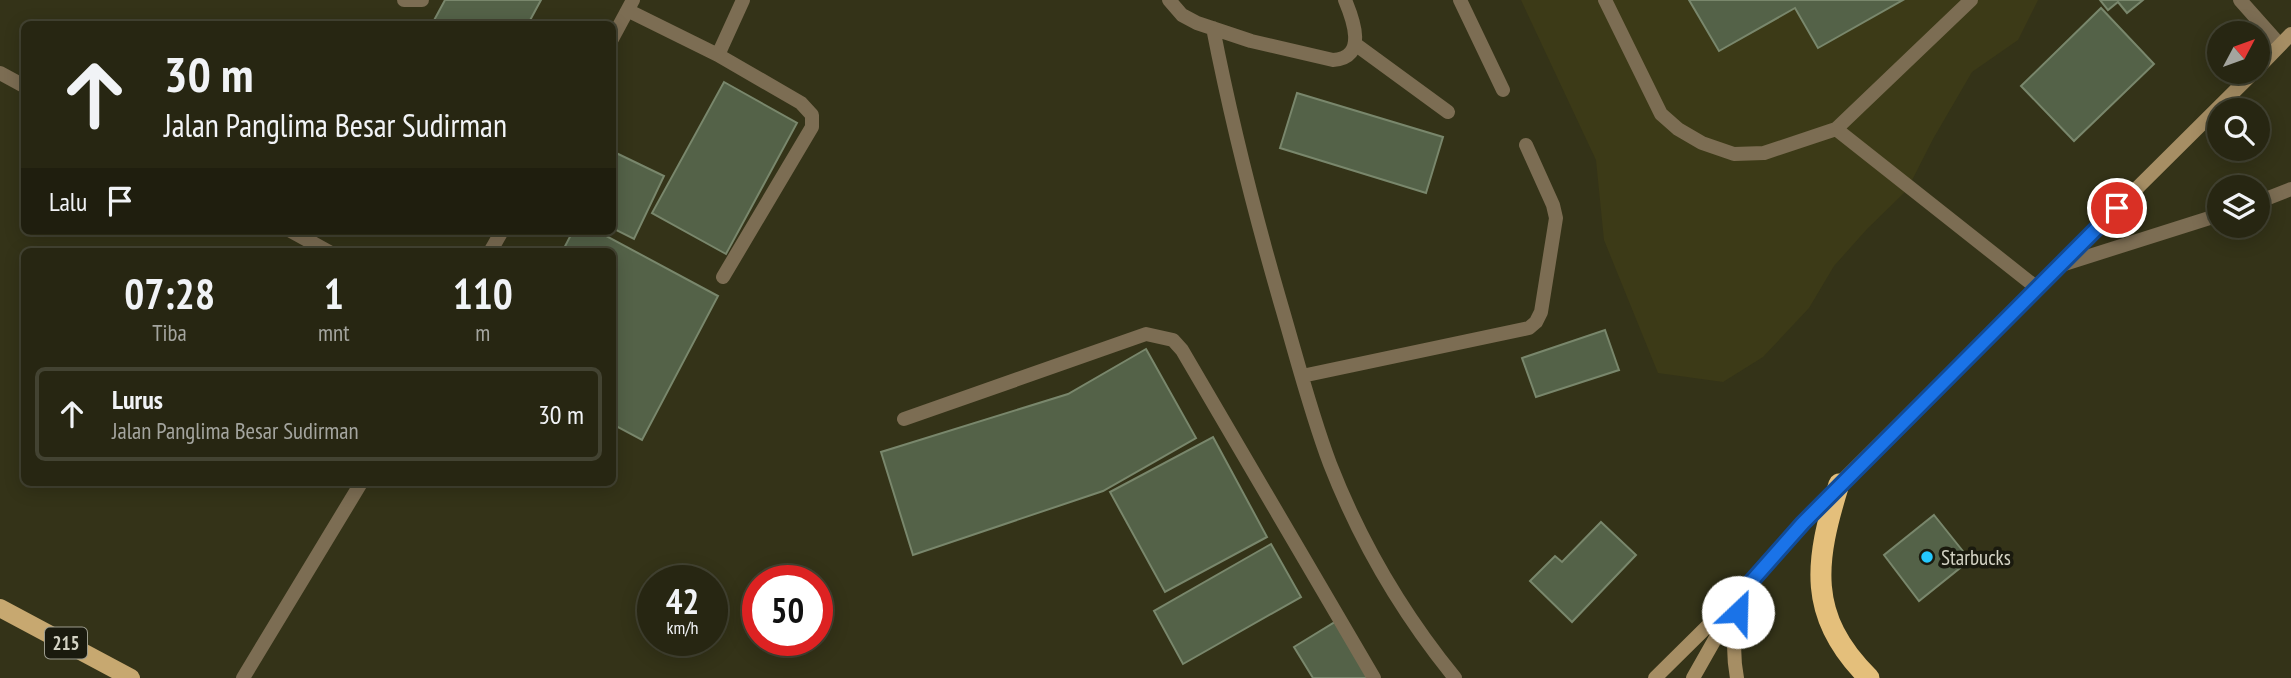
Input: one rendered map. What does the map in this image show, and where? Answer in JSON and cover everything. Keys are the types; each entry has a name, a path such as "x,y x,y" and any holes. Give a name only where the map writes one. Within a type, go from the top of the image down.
{"highway":[{"path":"1839,484 1821,553 1819,573 1822,594 1827,616 1837,636 1848,654 1869,678"}],"main road":[{"path":"2270,56 2286,40"},
{"path":"1655,678 1742,592 1839,484 2242,84"},
{"path":"1693,678 1742,592"},
{"path":"1737,678 1733,658 1734,632 1742,592"},
{"name":"215","path":"0,608 131,678"}],"street":[{"path":"404,0 422,0"},
{"path":"718,55 743,0"},
{"path":"1169,0 1188,20 1251,41 1333,60 1344,57 1355,44 1356,32 1345,0"},
{"path":"1460,0 1503,90"},
{"path":"1605,0 1661,114 1678,129 1702,143 1734,154 1764,153 1836,129 1971,0"},
{"path":"2240,0 2286,40"},
{"path":"616,32 631,5 801,103 813,120 812,127 723,277"},
{"path":"1213,28 1232,123 1302,376 1329,462 1377,566 1412,620 1455,678"},
{"path":"1355,44 1448,112"},
{"path":"0,73 21,84"},
{"path":"1836,129 2037,288"},
{"path":"1302,376 1529,328 1536,323 1541,312 1556,218 1553,205 1526,145"},
{"path":"2270,197 2291,189"},
{"path":"2058,266 2207,219"},
{"path":"298,235 322,248"},
{"path":"904,419 1146,334 1173,340 1182,350 1374,678"},
{"path":"243,678 359,486"}],"shaded area":[{"path":"1521,0 2038,0 2018,40 1972,72 1907,190 1834,266 1809,308 1763,357 1723,382 1658,373 1604,240 1596,160"}],"building":[{"path":"445,0 541,0 530,21 434,21"},
{"path":"1689,0 1903,0 1818,48 1795,8 1719,51"},
{"path":"2100,0 2143,0 2127,13 2118,2 2108,10"},
{"path":"2101,8 2154,64 2074,141 2021,86"},
{"path":"724,82 797,123 726,254 652,213"},
{"path":"1297,93 1443,137 1426,193 1280,148"},
{"path":"616,153 664,176 634,239 616,230"},
{"path":"571,235 604,235 718,296 642,440 616,426 616,248 564,248"},
{"path":"1605,330 1619,370 1536,397 1522,358"},
{"path":"1146,349 1196,438 1103,491 913,555 881,452 1068,394"},
{"path":"1213,437 1267,537 1165,592 1110,492"},
{"name":"Starbucks","path":"1934,515 1970,560 1919,601 1884,555"},
{"path":"1601,522 1636,555 1572,622 1530,581 1555,556 1562,562"},
{"path":"1271,544 1301,597 1183,664 1154,611"},
{"path":"1335,622 1369,678 1313,678 1294,647"}],"place":[{"name":"Starbucks","path":"1927,557"}],"route":[{"path":"1738,612 1742,592 1839,484 2117,208"}]}
